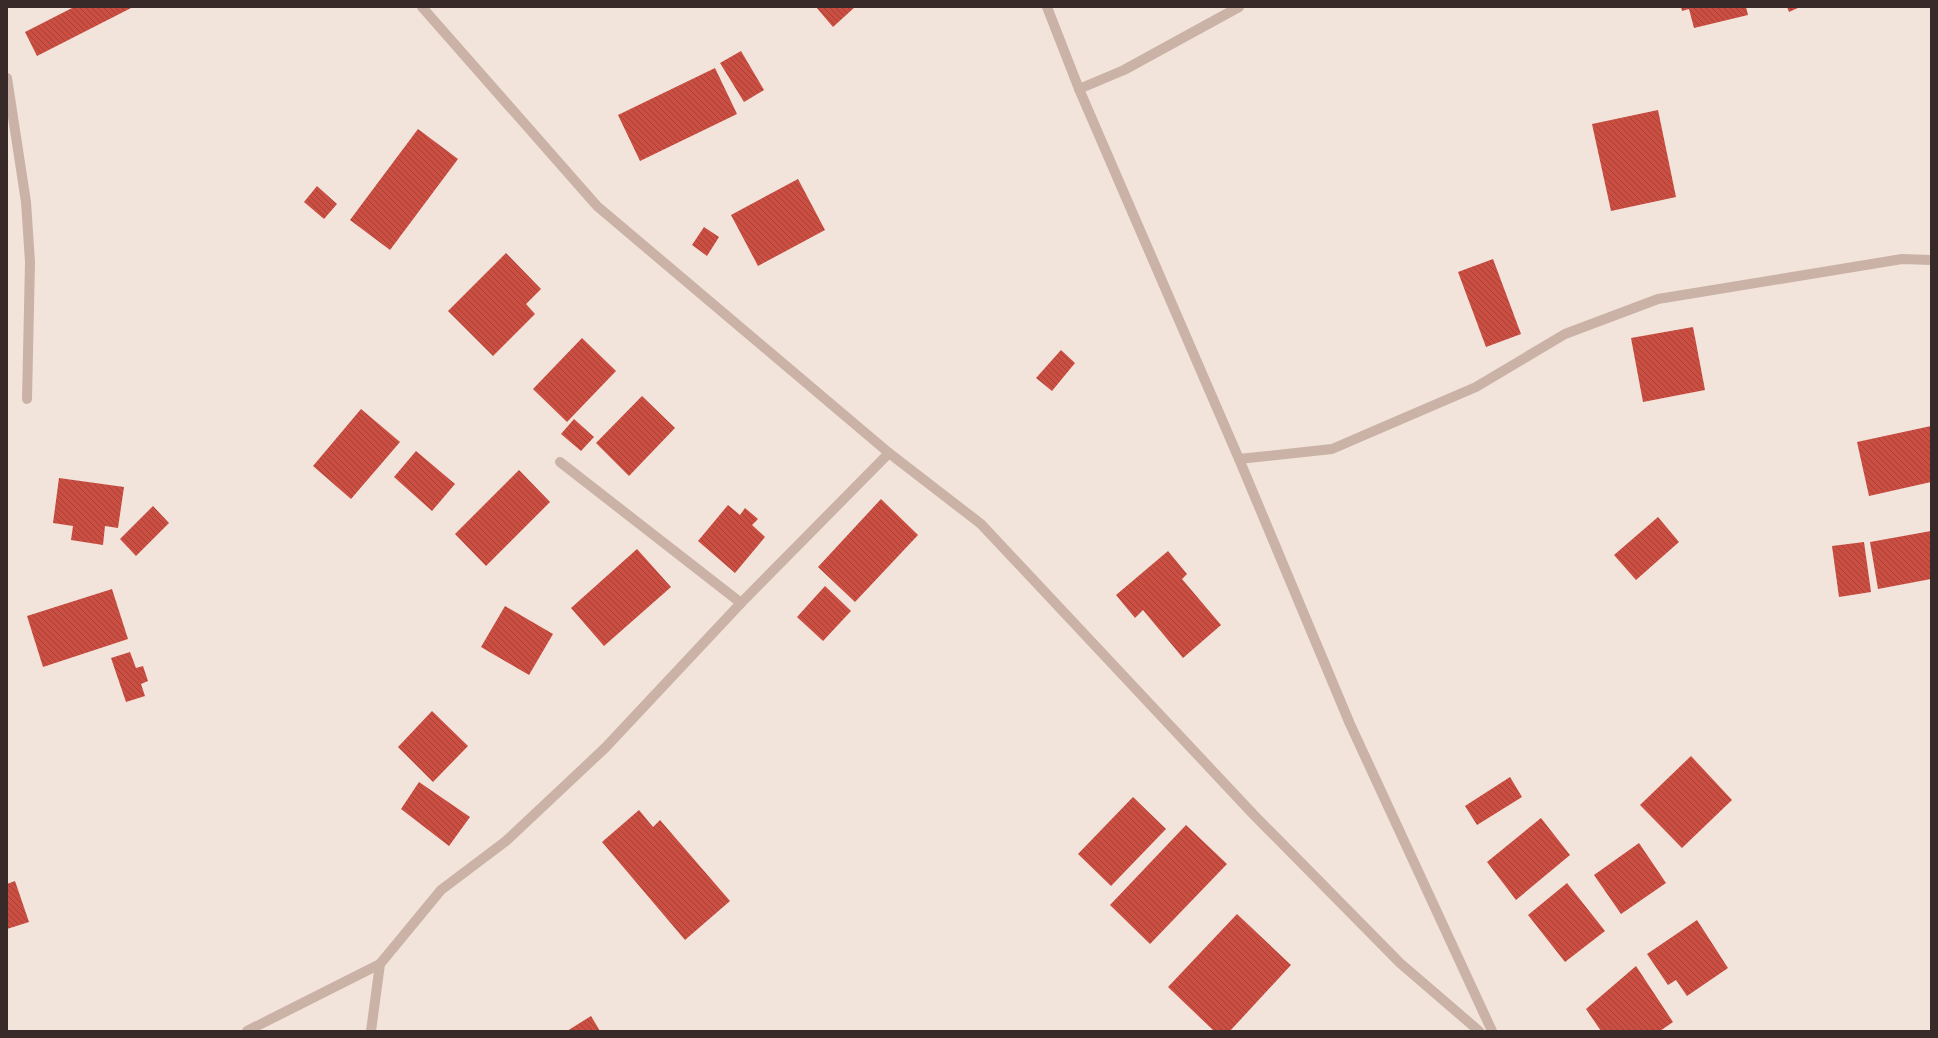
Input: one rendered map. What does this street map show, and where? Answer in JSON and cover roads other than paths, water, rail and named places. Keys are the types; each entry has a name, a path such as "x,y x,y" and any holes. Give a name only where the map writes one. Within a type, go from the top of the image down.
{"street":[{"path":"422,7 597,206 889,453 981,524 1264,825 1400,963 1479,1031"},
{"path":"1047,7 1079,90 1239,459 1350,724 1492,1031"},
{"path":"1079,90 1124,70 1239,7"},
{"path":"7,78 26,202 30,262 27,399"},
{"path":"1239,459 1332,449 1476,387 1565,334 1658,299 1902,259 1931,260"},
{"path":"247,1031 380,964 441,890 506,841 605,748 741,603 889,453"},
{"path":"560,462 741,603"},
{"path":"371,1031 380,964"}]}
